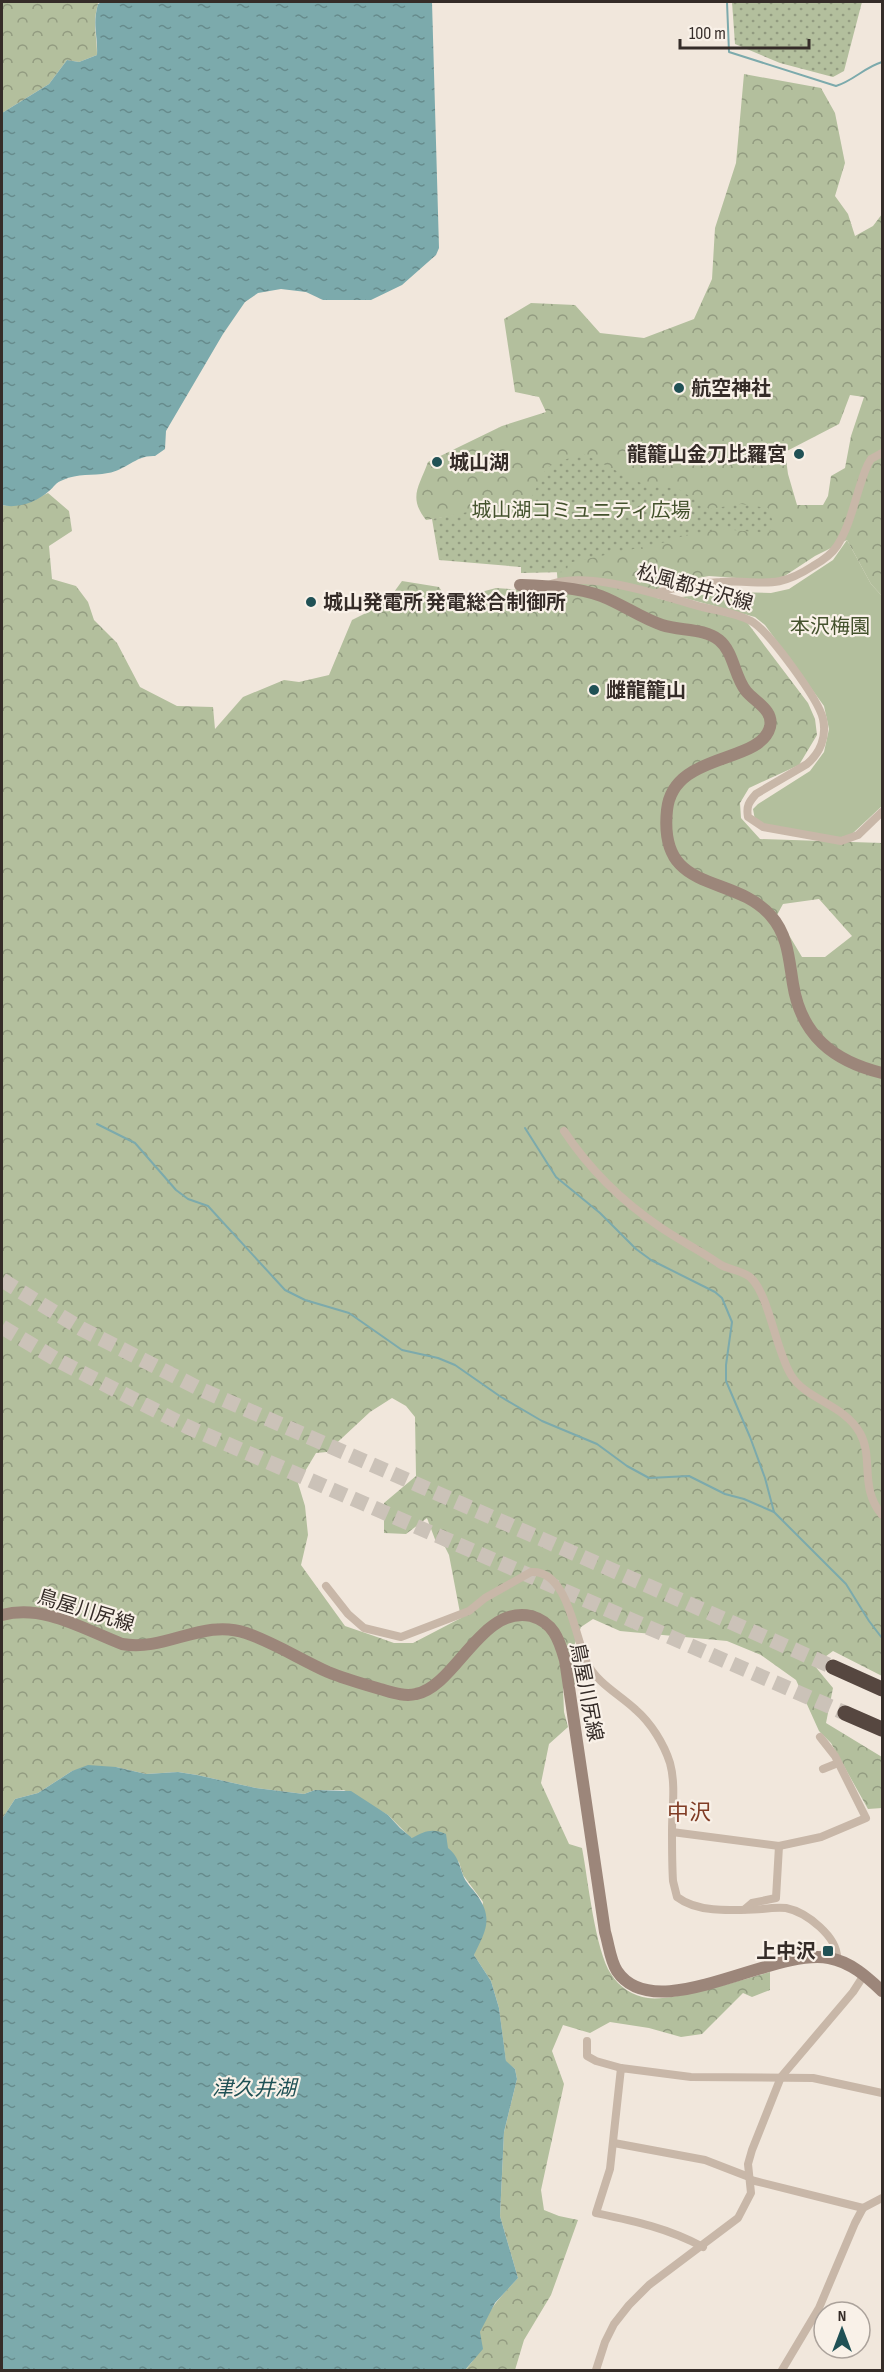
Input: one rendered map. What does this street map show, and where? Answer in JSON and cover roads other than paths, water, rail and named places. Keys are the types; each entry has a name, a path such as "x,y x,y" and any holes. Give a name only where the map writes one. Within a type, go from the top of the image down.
{"highway":[{"path":"833,1667 882,1689"},
{"path":"845,1713 882,1729"}],"main road":[{"name":"松風都井沢線","path":"520,585 546,586 600,595 664,626 712,635 727,649 742,686 771,718 770,728 758,742 746,749 690,772 681,779 668,800 667,812 672,851 678,864 691,874 748,899 770,914 784,938 797,1005 810,1030 827,1048 840,1057 882,1072"},
{"name":"鳥屋川尻線","path":"2,1615 27,1612 45,1614 132,1646 157,1645 208,1629 230,1629 257,1638 343,1678 409,1695 428,1690 481,1636 505,1618 520,1615 543,1620 554,1631 565,1660 605,1932 618,1973 635,1987 663,1993 692,1988 804,1957 837,1960 864,1975 882,1991"}],"street":[{"path":"656,593 678,587 720,582 773,584 791,579 825,558 838,544 855,504 865,470 871,459 882,453"},
{"name":"松風都井沢線","path":"546,586 558,580 629,587 742,617 761,628 815,700 824,721 823,740 814,758 756,794 746,809 748,817 763,827 841,841 858,836 882,812"},
{"path":"564,1131 584,1160 610,1189 660,1227 722,1266 751,1278 761,1295 791,1377 801,1387 842,1412 858,1430 863,1444 870,1495 875,1507 882,1515"},
{"path":"326,1586 348,1614 364,1628 401,1637 469,1611 485,1598 531,1572 547,1576 566,1600 587,1661 593,1671 600,1680 646,1720 666,1753 673,1780 672,1881 677,1897 693,1905 714,1909 784,1908 811,1921 830,1938 838,1952 837,1960"},
{"path":"672,1832 780,1846 822,1837 866,1818 838,1763 820,1737"},
{"path":"823,1769 838,1763"},
{"path":"744,1910 752,1903 776,1898 780,1846"},
{"path":"596,2370 605,2342 620,2315 649,2286 738,2218 751,2193 748,2164 752,2150 781,2077 853,1992 864,1975"},
{"path":"587,2042 587,2056 621,2068 691,2077 813,2078 882,2093"},
{"path":"621,2068 610,2169 596,2213 678,2233 703,2247"},
{"path":"614,2143 705,2160 750,2179 863,2208 881,2201"},
{"path":"782,2370 819,2308 863,2208"}],"water":[{"path":"102,2 432,2 439,248 436,255 402,285 371,300 323,300 306,292 281,289 258,293 245,302 223,334 166,431 165,449 155,456 142,458 114,471 74,476 61,481 44,495 27,504 2,505 2,113 49,84 67,60 79,62 97,55 95,18 98,4"},
{"name":"津久井湖","path":"88,1765 116,1767 146,1774 178,1772 256,1788 304,1794 315,1790 351,1791 388,1815 412,1838 429,1831 446,1834 448,1848 456,1857 464,1878 477,1895 485,1911 486,1925 474,1955 491,1981 499,2008 506,2061 515,2069 517,2079 504,2132 500,2216 518,2278 495,2303 480,2332 483,2349 465,2370 2,2370 2,1819 15,1799 38,1793 72,1771"}],"waterway":[{"path":"727,2 729,52 836,86 882,62"},
{"path":"97,1124 135,1143 176,1190 188,1199 208,1206 285,1290 305,1300 349,1313 402,1350 438,1358 455,1365 501,1397 542,1421 597,1444 627,1466 649,1478 689,1476 725,1494 744,1499 774,1512"},
{"path":"525,1128 556,1177 600,1213 636,1249 651,1260 715,1292 722,1298 732,1322 726,1381 750,1437 774,1512 846,1584 882,1638"}],"tunnel":[{"path":"2,1280 82,1329 200,1389 833,1667"},
{"path":"2,1327 59,1361 188,1427 845,1713"}],"place":[{"name":"航空神社","path":"679,388"},
{"name":"龍籠山金刀比羅宮","path":"799,454"},
{"name":"城山湖","path":"437,462"},
{"name":"城山発電所 発電総合制御所","path":"311,602"},
{"name":"雌龍籠山","path":"594,690"},
{"name":"上中沢","path":"828,1951"}],"district":[{"name":"中沢","path":"689,1812"}],"park label":[{"name":"城山湖コミュニティ広場","path":"581,510"},
{"name":"本沢梅園","path":"830,626"}]}
